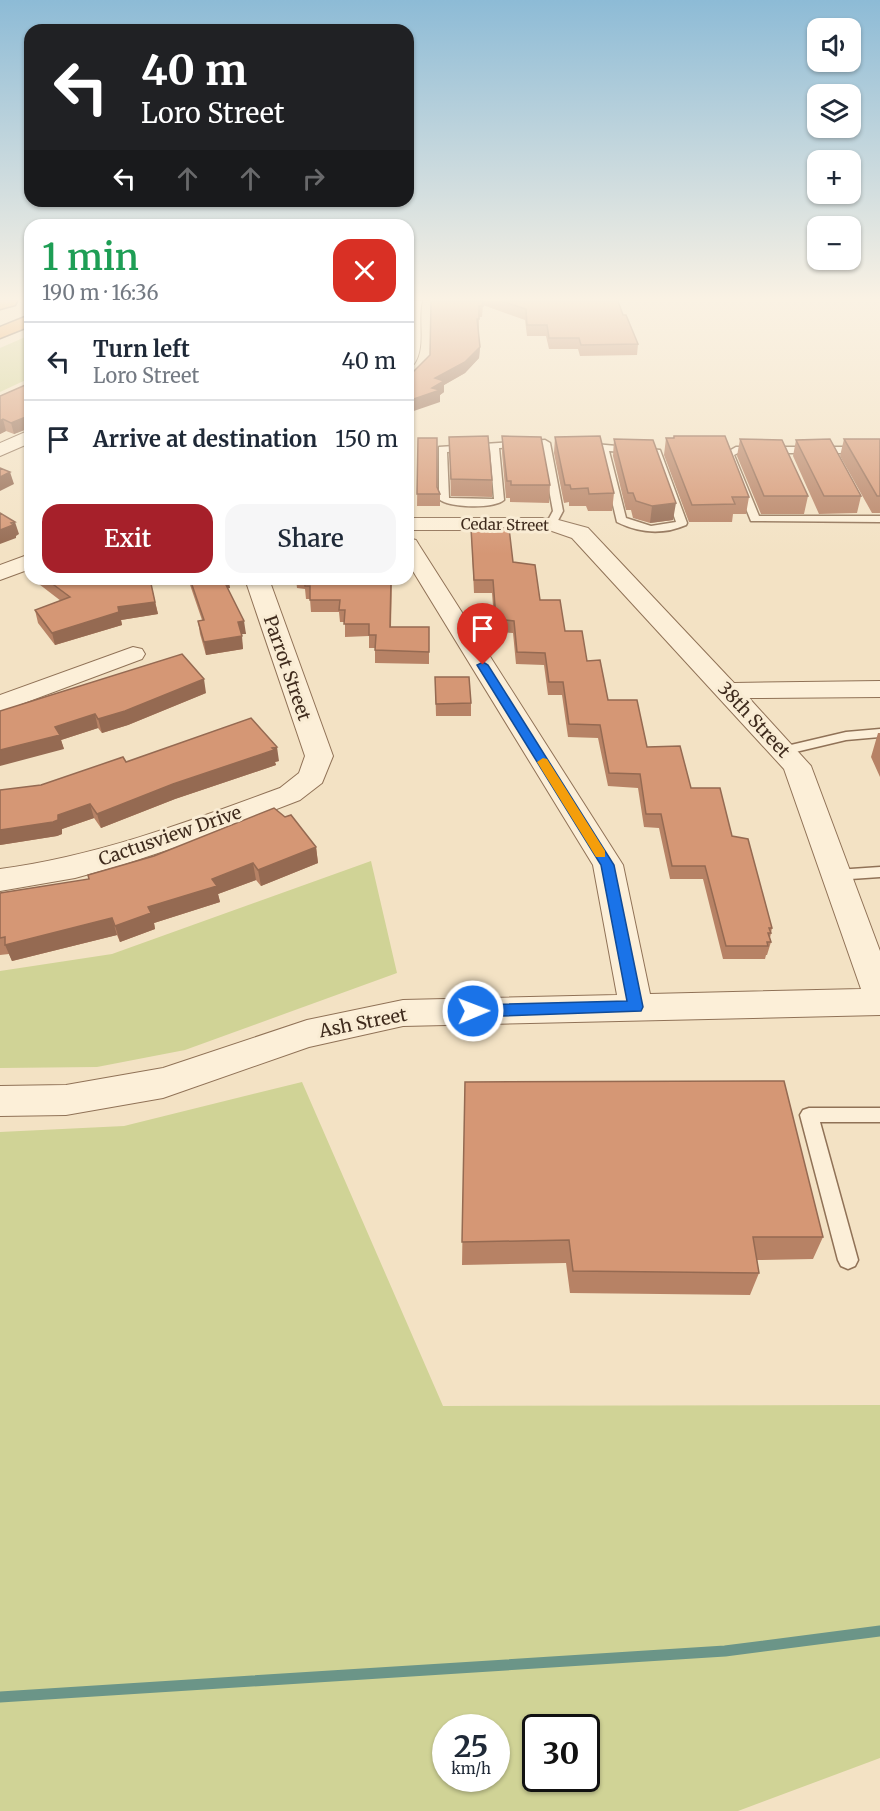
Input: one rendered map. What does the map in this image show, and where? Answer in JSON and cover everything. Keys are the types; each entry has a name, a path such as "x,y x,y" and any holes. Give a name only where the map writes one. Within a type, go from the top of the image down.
{"street":[{"path":"0,451 24,439"},
{"path":"0,451 20,459"},
{"name":"Cedar Street","path":"414,524 551,524 580,532 594,548"},
{"name":"38th Street","path":"594,548 797,766 880,996"},
{"path":"414,555 608,865 636,1007"},
{"path":"0,573 24,563"},
{"name":"Parrot Street","path":"259,585 319,756"},
{"path":"0,704 133,654"},
{"path":"726,690 880,689"},
{"name":"Cactusview Drive","path":"0,880 47,875 131,854 290,794 312,777 319,756"},
{"name":"Ash Street","path":"0,1101 66,1100 163,1083 307,1034 403,1013 880,1002"}],"lane":[{"path":"545,443 558,511 551,524"},
{"path":"494,447 500,500 449,502 444,499 442,449 557,444"},
{"path":"569,445 657,452 682,523 658,528 633,526 621,520 604,448"},
{"path":"880,450 830,450 785,455 736,450 729,454 755,519 812,514 880,519"},
{"path":"830,450 836,460"},
{"path":"863,510 868,519"},
{"path":"783,750 846,736 880,733"},
{"path":"836,875 880,872"},
{"path":"848,1260 809,1115 880,1114"}],"green space":[{"path":"0,386 14,386 0,392"},
{"path":"371,861 397,973 185,1050 97,1067 0,1068 0,971 112,954"},
{"path":"302,1082 443,1406 880,1405 880,1758 738,1811 0,1811 0,1132 124,1126"}],"building":[{"path":"24,386 24,418 11,423 3,419 0,421 0,396"},
{"path":"414,386 436,386 432,388 440,390 414,399"},
{"path":"488,436 492,480 451,479 449,437"},
{"path":"502,436 541,437 550,485 511,485 511,481 507,481"},
{"path":"600,436 614,493 589,494 588,488 571,489 570,485 565,485 555,437"},
{"path":"674,436 725,436 749,497 732,497 735,504 692,505 666,438 674,438"},
{"path":"418,438 437,438 437,487 440,494 417,494"},
{"path":"614,439 653,440 676,503 652,506 636,501 633,493 628,493"},
{"path":"740,439 782,440 808,496 764,496"},
{"path":"830,439 861,496 824,496 796,440"},
{"path":"844,439 880,439 880,496 877,496"},
{"path":"0,468 10,472 0,477"},
{"path":"0,513 15,522 11,523 13,525 0,530"},
{"path":"471,528 509,528 513,562 535,565 540,600 560,600 565,631 582,631 587,661 600,660 608,700 637,700 647,747 680,746 691,788 720,788 732,836 748,839 772,928 769,928 771,942 767,942 768,946 726,946 705,866 672,866 661,814 646,814 640,774 609,773 600,725 569,724 563,682 549,682 545,653 517,652 514,621 496,619 493,580 474,580"},
{"path":"54,585 151,585 155,602 118,607 119,612 52,633 35,610 70,597"},
{"path":"192,585 226,585 244,621 238,622 242,636 204,642 198,621 204,620"},
{"path":"391,585 390,627 429,627 429,652 375,650 376,635 369,635 369,624 344,624 345,610 339,610 340,600 310,600 310,586 305,586"},
{"path":"182,654 204,679 125,711 98,719 95,714 55,727 60,735 0,750 0,711"},
{"path":"435,677 469,677 471,703 436,704"},
{"path":"251,718 277,747 272,748 274,750 173,784 97,814 90,804 58,815 58,820 53,822 0,830 0,790 41,785 123,757 126,762"},
{"path":"274,808 285,817 291,815 316,847 258,870 253,863 212,879 217,886 148,907 151,913 115,926 112,918 5,945 5,937 0,938 0,893 89,879 88,875 154,856"},
{"path":"784,1081 823,1237 753,1237 759,1273 573,1271 569,1240 462,1242 465,1082"}],"waterway":[{"path":"0,1697 725,1651 880,1631"}],"slow traffic":[{"path":"543,762 601,854"}],"route":[{"path":"473,1011 636,1007 608,865 483,665"}]}
